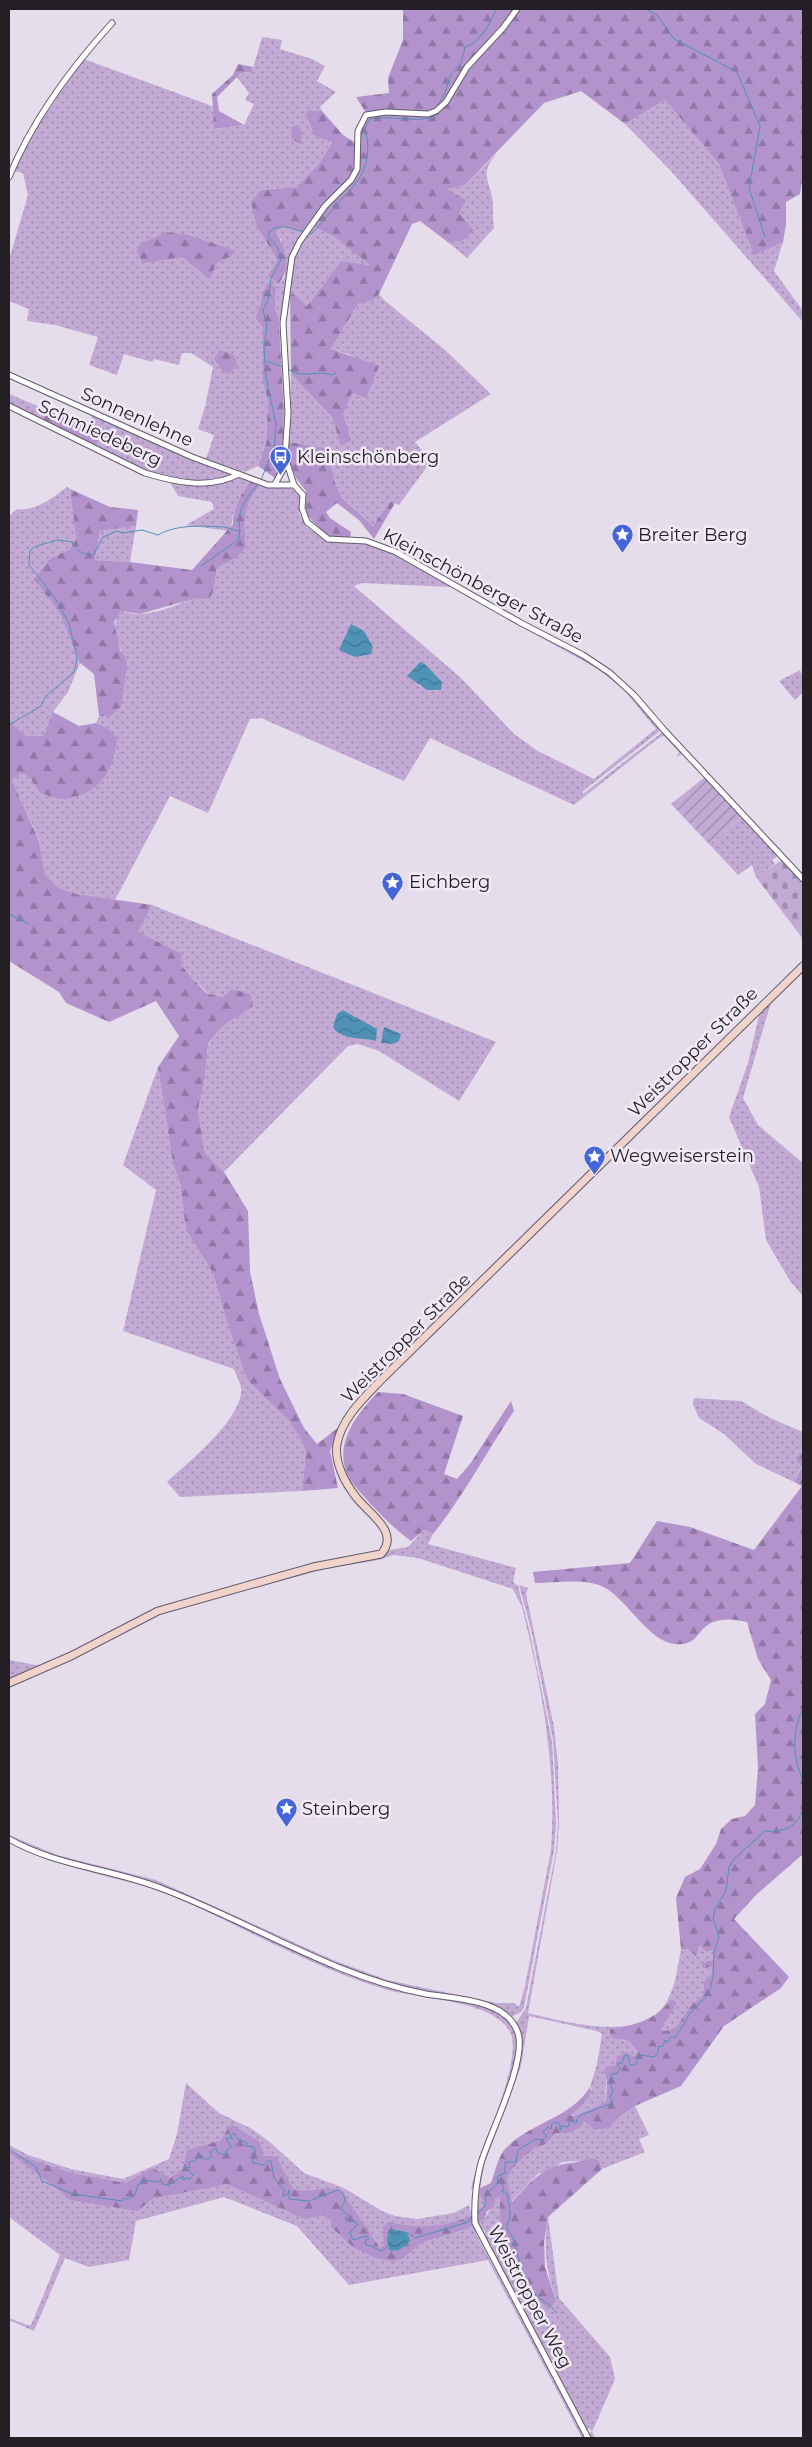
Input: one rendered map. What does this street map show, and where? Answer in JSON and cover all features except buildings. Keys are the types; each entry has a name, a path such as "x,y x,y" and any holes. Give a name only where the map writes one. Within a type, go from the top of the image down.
{"street":[{"path":"294,485 275,484 286,464 288,413 283,323 284,300 292,258 303,237 325,206 351,180 357,169 358,131 366,115 386,112 428,114 436,110 446,102 467,67 503,28 517,9"},
{"path":"9,177 40,115 88,49 112,23"},
{"name":"Sonnenlehne","path":"9,375 192,457 268,485 275,484"},
{"name":"Schmiedeberg","path":"9,406 145,473 203,484 212,484 239,474"},
{"name":"Kleinschönberger Straße","path":"286,464 294,485 300,489 303,495 302,508 306,522 325,537 335,541 366,541 390,550 600,666 626,687 803,879"},
{"name":"Weistropper Straße","path":"9,1683 71,1656 158,1611 328,1563 381,1554 386,1546 386,1532 350,1488 338,1459 337,1444 348,1418 383,1378 803,966"},
{"name":"Weistropper Weg","path":"10,1840 38,1853 163,1888 330,1964 387,1985 489,2006 501,2012 511,2021 518,2033 520,2054 480,2168 476,2193 475,2223 588,2438"}],"green space":[{"path":"403,9 803,9 803,173 800,194 786,202 786,224 783,242 754,255 719,164 665,100 625,124 581,91 544,103 465,185 447,189 466,200 459,213 473,230 464,240 449,243 420,221 412,224 379,294 373,300 358,304 331,349 379,366 366,398 352,393 343,414 351,440 341,446 332,417 291,374 290,291 307,306 341,261 370,265 335,237 310,225 303,233 283,226 276,232 286,258 285,272 278,284 268,276 277,260 256,224 251,202 261,190 296,187 318,165 332,142 314,136 305,115 308,110 322,111 343,135 357,144 366,113 356,97 389,93 388,78 403,40"},
{"path":"262,37 282,40 280,49 312,59 325,66 317,81 336,92 320,107 322,111 308,110 305,115 314,136 332,141 318,165 296,187 261,190 266,242 277,260 268,276 278,284 285,277 282,241 276,232 283,226 303,233 310,225 335,237 371,265 341,261 307,306 290,291 279,323 275,306 276,287 263,298 255,318 263,328 263,383 268,401 266,444 258,466 245,472 206,459 214,435 198,429 205,407 213,367 191,353 182,353 179,365 154,359 152,362 124,354 117,375 89,365 98,337 55,325 27,321 29,309 9,301 9,260 28,195 23,173 13,171 38,125 84,59 212,106 215,129 244,125 254,104 245,100 249,93 237,77 241,73 252,72","holes":["182,257 230,257 217,263 210,280"]},
{"path":"238,64 253,67 252,72 241,73 217,97 219,111 244,125 214,129 212,94 233,75"},
{"path":"665,100 719,164 754,254 783,242 774,271 803,311 803,322 670,170 625,124"},
{"path":"299,125 302,133 301,145 292,139 291,127"},
{"path":"497,153 487,170 487,179 493,201 494,228 467,258 449,243 464,240 459,213 446,189 465,185"},
{"path":"166,232 188,235 236,251 230,257 217,263 210,280 182,257 143,263 137,251 140,244"},
{"path":"268,283 276,287 275,306 279,323 284,412 282,464 275,478 258,466 266,444 268,401 263,383 263,328 255,318"},
{"path":"379,294 445,350 491,394 415,442 431,461 399,505 390,501 373,526 342,498 335,483 327,448 289,442 291,374 332,417 341,445 351,440 342,414 352,393 366,398 351,355 331,349 358,304 372,300"},
{"path":"220,350 234,355 237,365 229,374 223,372 214,359"},
{"path":"9,394 47,410 42,420 9,405"},
{"path":"47,410 102,433 96,446 42,420"},
{"path":"93,414 250,481 241,494 228,531 186,525 214,509 212,502 178,496 167,477 146,472 96,446 102,433 87,427"},
{"path":"289,442 327,448 335,483 342,498 373,526 390,501 395,503 374,539 359,520 337,503 326,512 330,518 351,532 350,538 327,536 306,514 306,491 296,478 289,460"},
{"path":"250,481 260,486 250,501 245,514 246,547 236,558 217,568 210,599 196,598 140,614 121,611 114,622 120,650 125,656 127,665 121,707 110,717 99,716 94,674 80,663 60,614 34,579 49,559 70,549 76,539 70,489 110,507 138,510 136,526 100,531 95,560 130,562 192,570 233,524 236,506"},
{"path":"260,486 296,489 300,493 299,514 306,527 326,541 364,543 388,550 574,652 588,661 622,687 661,730 582,792 583,794 661,733 664,733 683,753 677,757 679,752 664,736 660,737 574,805 430,738 404,781 261,718 250,719 208,813 170,796 115,900 76,894 58,887 45,874 39,840 12,780 22,771 31,779 40,793 101,782 115,756 107,728 96,723 99,716 110,717 121,707 125,656 115,634 118,616 121,611 138,614 169,608 214,587 217,568 236,558 246,547 245,514 254,494","holes":["362,583 450,587 598,669 624,690 656,729 594,779 538,751 514,734 461,678 354,586","425,664 442,682 437,691 419,686"]},
{"path":"67,487 70,489 76,539 70,549 49,559 34,579 60,614 80,663 68,692 53,712 43,736 26,736 9,721 9,516 17,509 30,508 43,503"},
{"path":"136,526 130,562 95,560 100,531"},
{"path":"800,670 803,677 803,692 795,700 779,681"},
{"path":"53,712 79,726 96,723 107,728 117,738 114,757 102,781 78,796 65,799 40,793 31,779 22,772 12,780 39,841 45,874 58,887 76,894 152,905 138,932 182,954 181,965 206,993 223,997 232,989 250,994 253,1006 220,1028 208,1044 205,1077 198,1110 205,1153 224,1172 248,1211 250,1272 259,1314 280,1379 304,1428 317,1444 339,1427 330,1451 338,1488 302,1491 306,1452 302,1441 288,1420 247,1380 213,1273 186,1230 180,1183 173,1164 158,1067 179,1036 156,1001 109,1022 66,1003 59,992 9,961 9,721 26,736 43,736"},
{"path":"705,777 742,817 709,844 671,804"},
{"path":"742,817 778,856 772,860 775,864 756,877 752,865 738,875 709,844"},
{"path":"782,860 803,883 803,939 756,877"},
{"path":"152,905 496,1042 459,1101 379,1051 358,1044 348,1046 224,1172 205,1153 198,1110 205,1077 208,1045 219,1028 236,1018 223,997 207,993 181,965 137,932","holes":["343,1010 359,1019 376,1041 340,1034 333,1027"]},
{"path":"803,968 803,971 771,1002 743,1098 758,1125 803,1163 803,1296 790,1281 766,1240 759,1187 729,1117 748,1063 760,1011"},
{"path":"158,1067 173,1164 180,1183 186,1230 213,1273 247,1380 288,1420 302,1441 306,1452 302,1491 180,1497 167,1482 200,1452 224,1426 234,1413 240,1400 241,1388 234,1369 123,1331 156,1190 123,1165"},
{"path":"378,1392 403,1394 463,1416 444,1474 457,1479 470,1464 511,1401 514,1411 465,1489 433,1534 424,1530 411,1541 382,1516 366,1499 351,1481 345,1468 343,1456 348,1432 354,1421"},
{"path":"694,1398 741,1401 770,1418 803,1432 803,1454 800,1453 802,1466 794,1482 756,1464 724,1434 699,1418 693,1404"},
{"path":"800,1453 803,1454 803,1854 757,1894 734,1919 789,1977 781,1988 724,2026 681,2086 635,2106 618,2118 609,2128 595,2130 583,2121 581,2127 567,2134 556,2133 546,2144 535,2148 511,2170 507,2179 512,2202 538,2176 553,2167 592,2159 599,2160 602,2169 548,2217 544,2243 545,2267 556,2301 549,2309 529,2293 512,2256 499,2223 500,2197 495,2199 494,2207 487,2211 485,2219 466,2229 422,2242 402,2259 393,2261 376,2258 353,2247 331,2227 331,2220 322,2215 305,2219 227,2184 154,2198 137,2211 71,2200 9,2152 71,2173 125,2183 153,2168 170,2178 183,2169 187,2150 220,2141 231,2124 260,2142 264,2156 276,2156 293,2189 305,2191 335,2188 341,2190 380,2248 384,2245 383,2226 389,2222 412,2226 433,2226 454,2222 476,2214 476,2209 482,2208 485,2203 479,2195 480,2188 491,2183 501,2155 516,2139 561,2114 582,2098 590,2087 591,2092 583,2104 571,2115 574,2116 606,2102 607,2078 604,2072 606,2067 615,2066 617,2057 626,2052 635,2057 638,2052 629,2041 613,2038 610,2035 610,2029 644,2021 658,2012 671,1999 677,2003 661,2029 664,2031 673,2029 690,2007 704,1994 704,1981 712,1974 711,1967 703,1968 702,1965 707,1961 713,1961 713,1950 707,1952 700,1946 696,1956 687,1949 681,1949 676,1898 685,1877 700,1869 716,1844 721,1829 732,1819 745,1816 755,1805 758,1768 755,1714 765,1704 771,1680 758,1659 747,1622 737,1620 718,1621 709,1624 688,1643 675,1644 666,1642 648,1629 615,1595 600,1585 582,1582 535,1583 533,1572 630,1563 657,1521 690,1527 754,1550 802,1486 794,1482 802,1467 797,1460"},
{"path":"424,1530 433,1534 428,1544 516,1568 513,1582 518,1586 529,1629 552,1741 556,1824 554,1850 524,2007 521,2012 511,2017 502,2010 393,1985 332,1963 197,1902 39,1851 9,1837 9,1835 57,1855 156,1880 333,1960 387,1980 496,2003 514,2003 519,2007 525,1986 551,1850 552,1789 542,1697 522,1607 513,1589 418,1558 393,1555 379,1560 329,1568 169,1611 133,1626 86,1653 9,1687 150,1616 314,1569 379,1558 390,1550 408,1547"},
{"path":"519,1585 528,1588 526,1594 554,1727 558,1765 559,1823 557,1851 528,2013 584,2025 605,2027 639,2023 628,2026 610,2029 621,2040 629,2041 638,2052 635,2057 616,2061 615,2066 607,2077 606,2102 574,2116 571,2113 583,2104 592,2088 590,2087 597,2064 602,2034 597,2031 529,2016 521,2066 484,2165 479,2195 485,2203 482,2208 476,2209 483,2165 521,2053 521,2039 516,2023 526,2008 556,1851 558,1823 553,1740 531,1629"},
{"path":"9,1660 41,1666 9,1681"},
{"path":"9,1841 60,1861 157,1889 222,1917 224,1920 163,1892 64,1864 20,1848 9,1843"},
{"path":"226,1919 275,1942 379,1984 488,2008 507,2020 516,2035 516,2056 490,2133 474,2189 471,2189 475,2173 511,2066 513,2048 511,2034 503,2023 490,2014 474,2007 384,1989 355,1980 327,1969 224,1920"},
{"path":"701,1946 707,1952 714,1950 713,1962 707,1968 711,1967 712,1974 704,1981 704,1994 690,2007 673,2029 664,2031 661,2029 671,1999 658,2012 671,1992 681,1949 687,1949 696,1955"},
{"path":"186,2083 219,2113 252,2129 271,2143 304,2173 344,2188 382,2211 395,2216 417,2219 454,2213 469,2205 476,2234 586,2438 582,2438 488,2260 349,2285 297,2226 224,2197 136,2221 129,2260 89,2267 65,2258 34,2331 9,2320 9,2318 31,2325 60,2255 9,2217 9,2145 28,2155 71,2169 123,2179 169,2159 177,2134"},
{"path":"635,2106 649,2135 639,2139 645,2152 602,2169 599,2160 562,2162 552,2169 538,2174 511,2202 507,2179 511,2170 535,2148 546,2144 556,2133 567,2134 581,2127 583,2121 596,2130 608,2128"},
{"path":"500,2197 499,2223 556,2301 546,2259 548,2217 559,2298 610,2357 615,2379 592,2432 589,2428 586,2430 483,2234 485,2233 484,2230 480,2230 477,2222 485,2219 495,2199"},
{"path":"592,2432 595,2438 590,2438 588,2434"}],"water":[{"path":"351,624 364,631 373,647 371,654 355,657 339,650"},
{"path":"420,662 425,664 442,682 441,690 427,690 407,676"},
{"path":"343,1010 377,1029 376,1041 346,1036 336,1031 333,1027 337,1014"},
{"path":"384,1027 401,1034 399,1041 393,1044 381,1043"},
{"path":"390,2229 407,2232 410,2241 398,2250 389,2250 387,2238"}],"waterway":[{"path":"438,105 445,93 451,74 461,63 465,47 480,37 496,9"},
{"path":"646,9 657,15 674,39 737,72 760,126 749,188 765,237"},
{"path":"308,233 311,234 319,226 360,177 367,160 368,151 365,128 370,119 426,119 434,117 439,113"},
{"path":"261,480 274,448 276,424 266,377 264,346 267,326 263,310 268,300 271,278 281,260 277,246 269,238 269,232 278,227 304,232"},
{"path":"267,361 283,367"},
{"path":"288,369 300,374 326,373 332,375 336,373"},
{"path":"9,725 41,706 45,697 74,672 77,658 69,623 55,598 29,565 30,551 34,547 57,540 72,542 81,552 94,554 103,537 117,531 123,533 142,530 158,535 165,531 182,527 199,526 224,527 240,531 239,517 243,505 259,483"},
{"path":"201,566 238,540 240,531"},
{"path":"9,914 29,924"},
{"path":"803,1571 803,1584"},
{"path":"803,1709 795,1736 795,1754 803,1781"},
{"path":"477,2214 484,2207 487,2193 497,2184 498,2176 505,2173 505,2162 516,2162 518,2150 536,2139 543,2140 547,2136 543,2132 548,2127 551,2129 552,2124 556,2122 560,2124 560,2130 562,2126 568,2127 570,2120 576,2123 581,2115 613,2103 610,2097 613,2091 610,2083 613,2079 610,2075 617,2073 620,2068 617,2064 622,2063 625,2055 628,2056 630,2065 635,2065 640,2055 654,2057 658,2053 658,2047 663,2046 665,2040 667,2043 671,2037 676,2037 691,2012 709,1994 713,1977 714,1952 719,1937 713,1918 715,1909 726,1891 729,1867 735,1858 765,1831 783,1830 794,1824 801,1815 803,1808"},
{"path":"9,2149 36,2167 42,2181 73,2194 122,2201 124,2198 128,2199 135,2195 138,2184 141,2184 143,2180 158,2182 161,2179 162,2184 168,2185 183,2176 183,2180 186,2178 190,2179 193,2175 186,2169 187,2167 190,2168 189,2162 195,2161 201,2155 206,2160 212,2157 210,2152 216,2148 218,2153 226,2155 227,2150 231,2147 226,2138 233,2138 230,2136 234,2133 238,2139 247,2143 246,2146 254,2147 256,2156 252,2160 253,2163 264,2165 267,2161 271,2161 274,2178 284,2190 283,2196 288,2194 289,2190 289,2199 309,2201 338,2190 344,2195 345,2201 341,2209 348,2215 345,2218 350,2222 355,2221 357,2225 350,2232 353,2240 367,2236 369,2239 366,2240 365,2244 382,2251 388,2246"},
{"path":"497,2178 504,2187 502,2192 506,2192 508,2196 510,2217 507,2228 526,2278 532,2290 557,2313"},
{"path":"408,2233 415,2238 468,2222 472,2216"}],"place":[{"name":"Kleinschönberg","path":"281,476"},
{"name":"Breiter Berg","path":"622,554"},
{"name":"Eichberg","path":"393,901"},
{"name":"Wegweiserstein","path":"594,1175"},
{"name":"Steinberg","path":"286,1828"}]}
